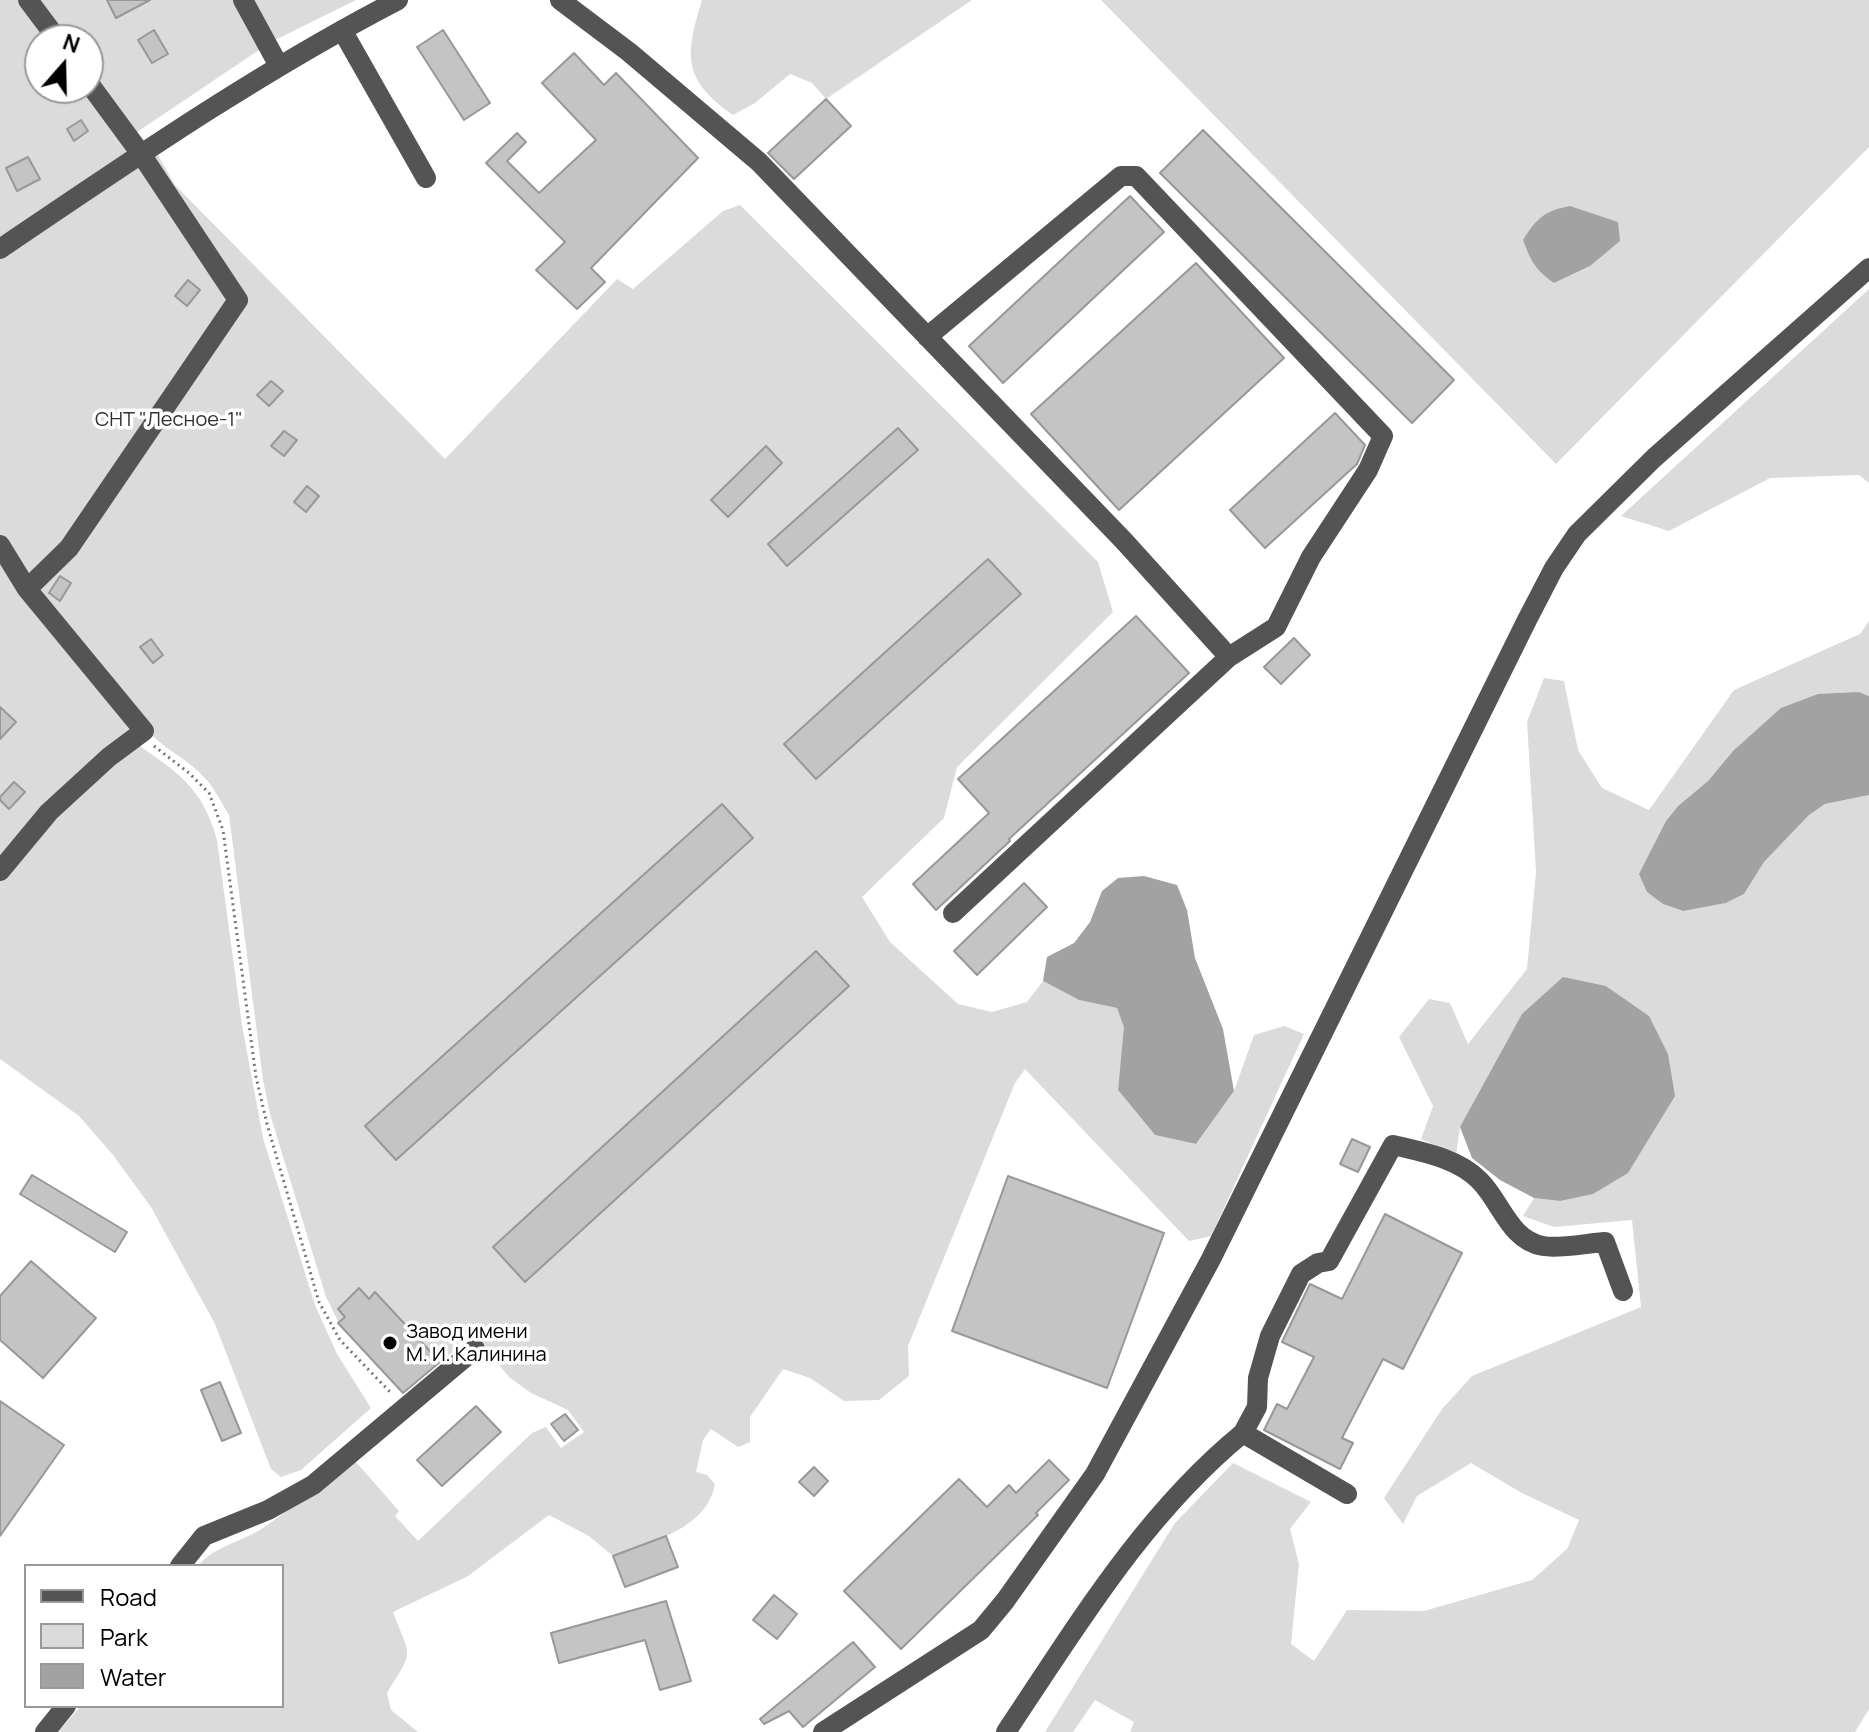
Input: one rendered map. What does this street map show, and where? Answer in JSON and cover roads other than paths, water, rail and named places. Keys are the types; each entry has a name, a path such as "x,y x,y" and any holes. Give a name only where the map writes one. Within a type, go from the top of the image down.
{"street":[{"path":"28,0 46,24"},
{"path":"243,0 279,66"},
{"path":"560,0 629,52 759,162 1124,541 1229,657"},
{"path":"0,249 141,154 385,3"},
{"path":"342,30 426,178"},
{"path":"27,589 69,548 238,300 104,104"},
{"path":"927,337 1121,176 1136,176 1383,436 1368,470 1311,557 1276,627 1229,657 953,913"},
{"path":"823,1732 981,1630 1095,1474 1211,1259 1527,620 1554,568 1577,534 1654,458 1869,268"},
{"path":"0,545 27,589 144,731 109,757 49,812 0,871"},
{"path":"1006,1732 1111,1576 1167,1505 1243,1433 1257,1407 1258,1378 1270,1336 1301,1274 1318,1263 1329,1261 1393,1145 1438,1155 1478,1179 1515,1232 1542,1246 1605,1242 1623,1291"},
{"path":"182,1564 204,1536 268,1510 313,1485 475,1349"},
{"path":"1243,1433 1347,1494"},
{"path":"45,1732 64,1708"}],"water":[{"path":"1570,206 1618,222 1620,241 1590,266 1554,283 1534,264 1523,240 1542,217"},
{"path":"1859,692 1869,696 1869,795 1825,804 1809,815 1764,862 1744,894 1726,903 1683,911 1663,904 1647,892 1639,874 1666,821 1678,806 1708,781 1733,751 1781,708 1818,694"},
{"path":"1144,876 1177,885 1187,910 1195,958 1223,1029 1234,1091 1196,1144 1155,1135 1118,1090 1124,1027 1117,1008 1079,1000 1043,981 1047,957 1074,943 1090,922 1102,891 1118,878"},
{"path":"1563,977 1606,986 1649,1016 1668,1054 1675,1096 1628,1173 1593,1194 1560,1201 1534,1198 1500,1180 1472,1158 1460,1127 1522,1014"}],"place":[{"name":"Завод имени М. И. Калинина","path":"390,1343"}],"park label":[{"name":"СНТ \"Лесное-1\"","path":"169,420"}]}
